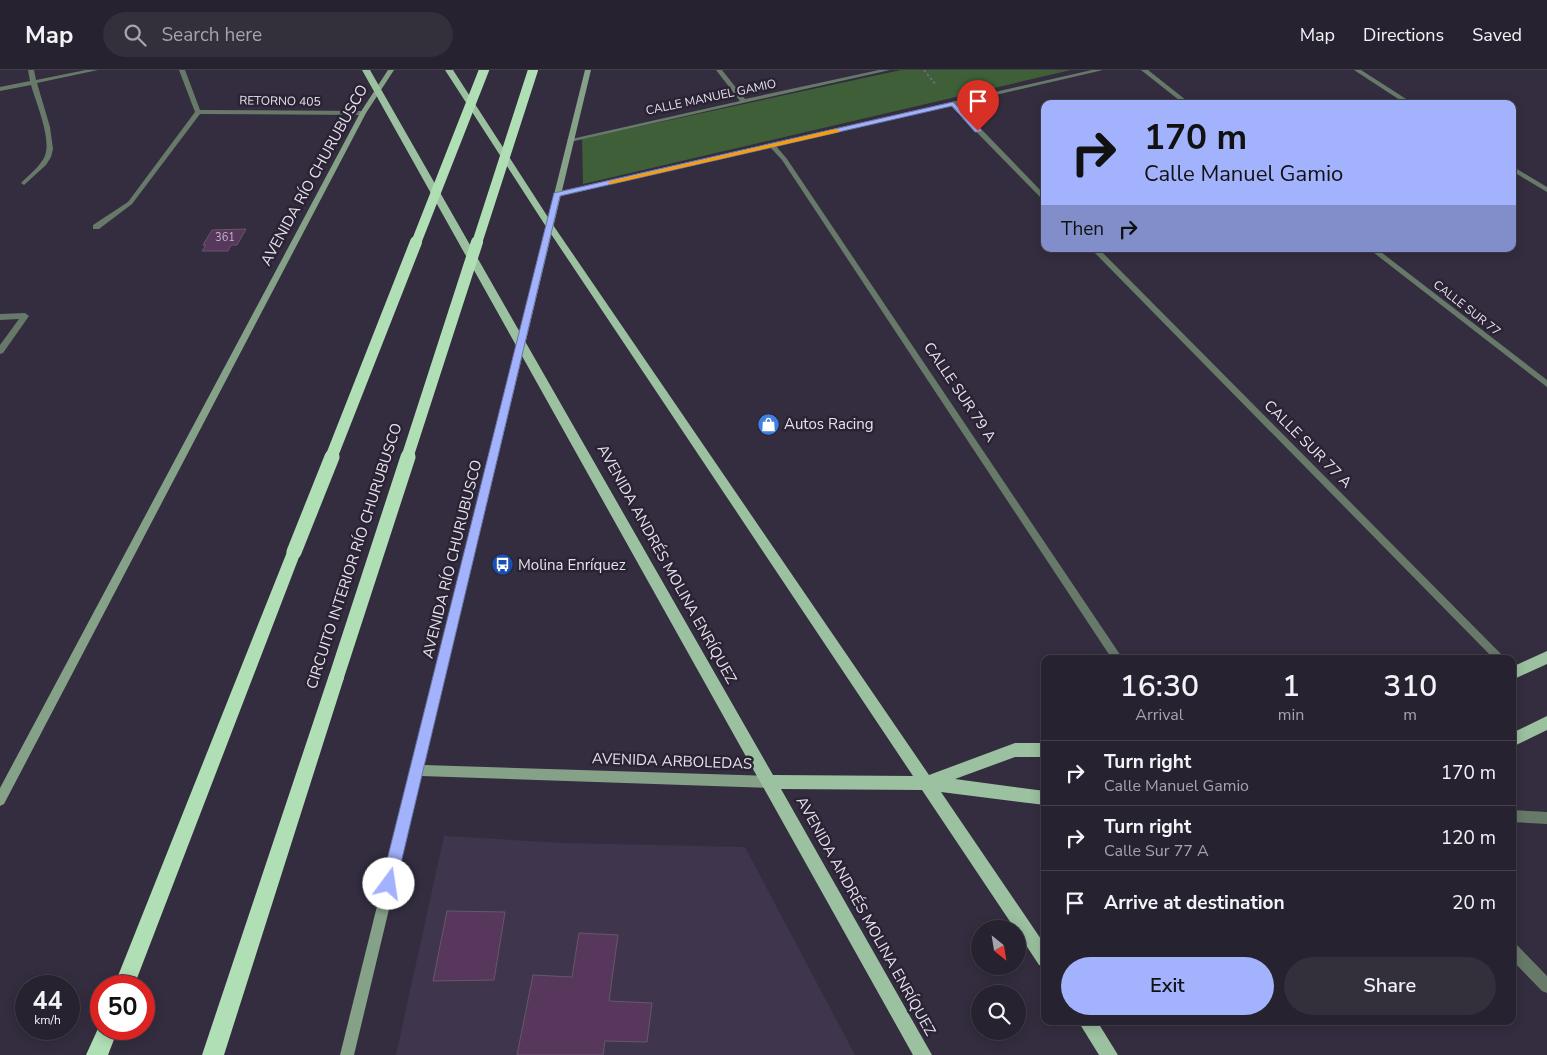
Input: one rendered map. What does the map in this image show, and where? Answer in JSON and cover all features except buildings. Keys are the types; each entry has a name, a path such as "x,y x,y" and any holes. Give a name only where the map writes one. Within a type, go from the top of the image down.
{"highway":[{"path":"128,975 484,70"},
{"name":"CIRCUITO INTERIOR RÍO CHURUBUSCO","path":"213,1055 533,70"},
{"path":"98,1055 104,1040"}],"main road":[{"name":"AVENIDA ANDRÉS MOLINA ENRÍQUEZ","path":"366,70 923,1055"},
{"name":"AVENIDA RÍO CHURUBUSCO","path":"0,800 363,114 392,70"},
{"path":"448,70 549,225 1041,953"},
{"name":"AVENIDA RÍO CHURUBUSCO","path":"347,1055 556,194 588,70"},
{"path":"1516,671 1547,657"},
{"path":"1516,738 1547,723"},
{"name":"AVENIDA ARBOLEDAS","path":"927,783 1015,750 1041,750"},
{"name":"AVENIDA ARBOLEDAS","path":"416,770 768,782 927,783 1041,797"},
{"path":"1090,1025 1109,1055"}],"street":[{"path":"24,184 48,157 49,135 33,83 32,70"},
{"path":"0,90 95,70"},
{"path":"96,227 130,203 198,112 182,70"},
{"path":"719,70 744,102"},
{"name":"CALLE MANUEL GAMIO","path":"570,140 887,70"},
{"path":"556,194 1100,70"},
{"path":"1144,70 1183,100"},
{"path":"1358,70 1405,100"},
{"path":"953,104 1041,195"},
{"name":"RETORNO 405","path":"198,112 363,114"},
{"name":"CALLE SUR 79 A","path":"772,146 784,159 1115,655"},
{"path":"1516,171 1547,190"},
{"name":"CALLE SUR 77 A","path":"1098,252 1497,655"},
{"name":"CALLE SUR 77","path":"1377,252 1547,384"},
{"path":"0,317 25,316 0,351"},
{"path":"1516,816 1547,818"},
{"path":"1516,954 1547,986"}],"shaded area":[{"path":"444,836 564,843 745,847 855,1055 396,1055"}],"green space":[{"path":"901,70 1071,70 583,184 582,139"}],"slow traffic":[{"path":"611,182 836,131"}],"place":[{"name":"Autos Racing","path":"768,424"},
{"name":"Molina Enríquez","path":"502,565"}],"route":[{"path":"389,884 556,194 953,104 978,131"}]}
